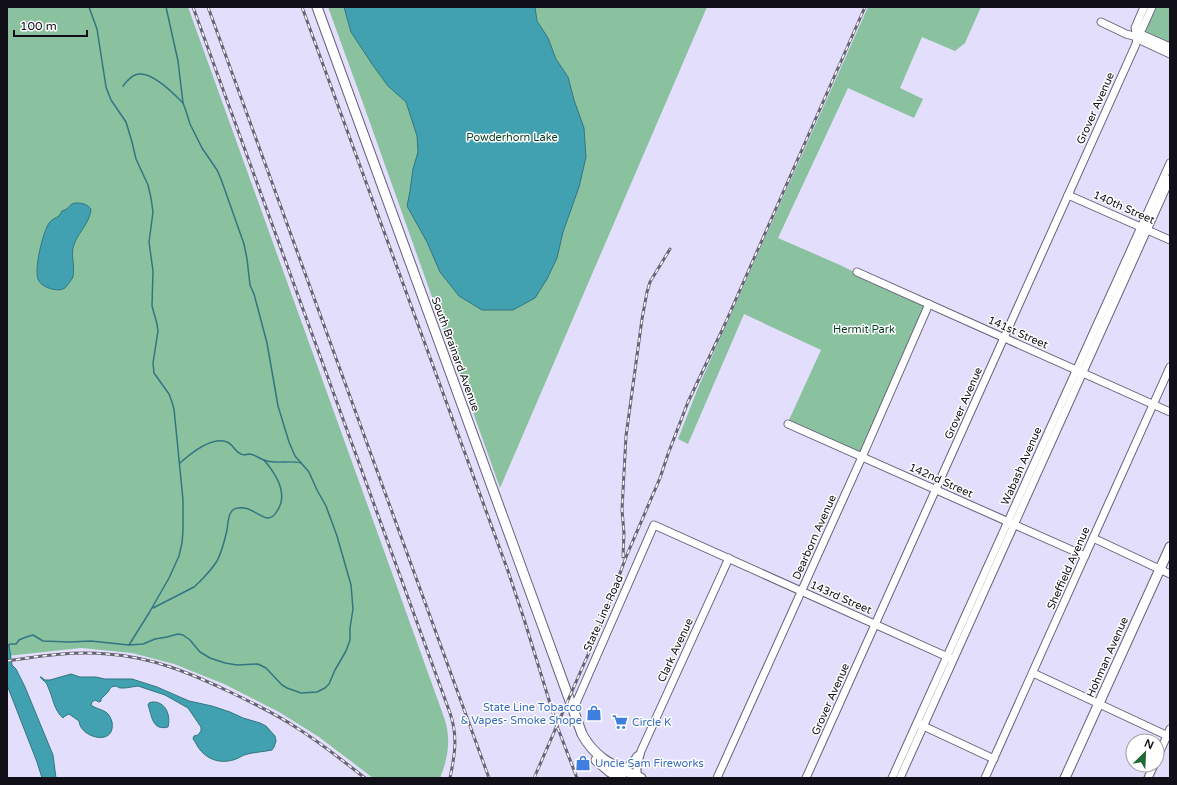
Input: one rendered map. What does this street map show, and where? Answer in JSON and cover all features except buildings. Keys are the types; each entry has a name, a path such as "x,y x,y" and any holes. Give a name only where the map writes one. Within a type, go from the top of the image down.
{"main road":[{"name":"South Brainard Avenue","path":"317,7 582,734 595,760 610,772 639,777"},
{"name":"Hohman Avenue","path":"1065,778 1170,547"}],"street":[{"name":"Grover Avenue","path":"806,778 1136,44 1137,37 1135,28 1144,7"},
{"name":"Grover Avenue","path":"1137,37 1152,7"},
{"path":"1101,22 1126,34 1137,37 1142,41 1170,54"},
{"path":"1137,37 1143,35 1170,47"},
{"name":"Wabash Avenue","path":"900,778 920,725 1144,229 1170,163"},
{"name":"Wabash Avenue","path":"1144,229 1170,179"},
{"name":"140th Street","path":"1068,195 1170,240"},
{"name":"141st Street","path":"856,272 1170,412"},
{"name":"Dearborn Avenue","path":"717,778 862,457 929,304"},
{"name":"Sheffield Avenue","path":"985,778 1170,367"},
{"name":"142nd Street","path":"788,424 1085,556"},
{"name":"State Line Road","path":"573,710 654,525"},
{"name":"143rd Street","path":"654,525 950,658"},
{"path":"1093,538 1170,574"},
{"name":"Clark Avenue","path":"639,777 637,765 641,751 728,558"},
{"path":"1033,673 1099,704 1169,734"},
{"path":"920,725 994,759"},
{"name":"Wabash Avenue","path":"892,778 920,725"},
{"name":"Clark Avenue","path":"622,774 641,751"}],"green space":[{"path":"7,7 188,7 445,720 448,735 448,749 440,778 373,778 319,737 279,712 224,684 174,664 132,653 81,648 7,656"},
{"name":"Powderhorn Lake","path":"328,7 707,7 500,488 364,106"},
{"name":"Hermit Park","path":"868,7 981,7 965,43 955,51 922,37 900,88 923,99 914,118 848,88 778,238 840,265 925,307 860,451 857,451 789,420 821,350 744,314 688,444 678,439 698,388"},
{"path":"1156,7 1170,7 1170,43 1145,31"}],"shaded area":[{"name":"Powderhorn Lake","path":"344,7 535,7 537,21 548,38 556,59 568,77 584,128 586,157 579,187 563,232 557,258 547,279 535,298 513,310 482,310 459,296 440,272 427,242 407,206 413,169 418,152 417,136 406,102 388,86 351,32"},
{"path":"74,203 83,204 91,209 86,224 77,238 73,248 74,268 72,279 65,288 62,289 58,290 46,287 39,282 37,274 38,259 42,242 49,223 59,216 62,211"},
{"path":"7,643 9,645 12,665 16,669 25,687 53,755 56,778 42,778 7,685"},
{"path":"71,674 80,677 132,679 157,687 189,701 230,712 266,726 275,736 276,741 274,747 272,750 247,754 234,760 213,760 201,751 193,739 194,736 198,735 201,731 201,727 188,708 165,695 138,686 125,688 116,686 111,687 101,701 99,702 95,700 92,702 91,705 108,714 112,722 112,730 109,735 104,737 91,735 85,732 79,721 69,714 63,718 60,715 46,683 40,677 45,680 50,680"},
{"path":"152,702 161,704 166,710 169,718 168,727 159,727 154,722 148,705"}],"waterway":[{"path":"89,7 97,29 106,87 111,100 126,122 136,159 148,185 151,198 153,212 149,242 153,271 152,306 158,331 153,363 154,373 169,394 174,409 183,500 183,531 179,556 169,578 129,645"},
{"path":"7,646 10,644 16,644 19,640 33,635 43,641 91,641 129,645 143,644 155,639 178,634 183,635 190,640 200,652 210,658 237,665 258,664 266,668 282,685 301,693 317,692 329,684 350,640 353,609 351,585 337,536 326,506 309,472 295,456 289,442 278,406 267,343 254,294 250,285 244,244 221,179 217,170 202,148 190,124 183,103 178,61 166,7"},
{"path":"123,86 135,75 147,75 161,83 183,103"},
{"path":"180,463 189,455 215,441 227,442 231,444 237,452 242,455 250,454 271,462 301,463"},
{"path":"153,608 194,587 209,571 220,555 231,511 238,508 246,508 267,518 272,517 275,514 282,498 280,484 273,471 264,460"}],"railway":[{"path":"193,7 453,721 455,745 450,778"},
{"path":"208,7 489,778"},
{"path":"302,7 508,571 557,726 577,778"},
{"path":"534,778 601,625 626,557 660,478 688,402 725,324 865,7"},
{"path":"623,557 624,533 622,510 626,436 642,319 650,282 670,249"},
{"path":"7,661 57,654 94,653 124,656 155,662 185,672 215,685 281,718 332,752 365,778"}],"place":[{"name":"State Line Tobacco & Vapes- Smoke Shope","path":"594,713"},
{"name":"Circle K","path":"620,722"},
{"name":"Uncle Sam Fireworks","path":"583,763"}]}
